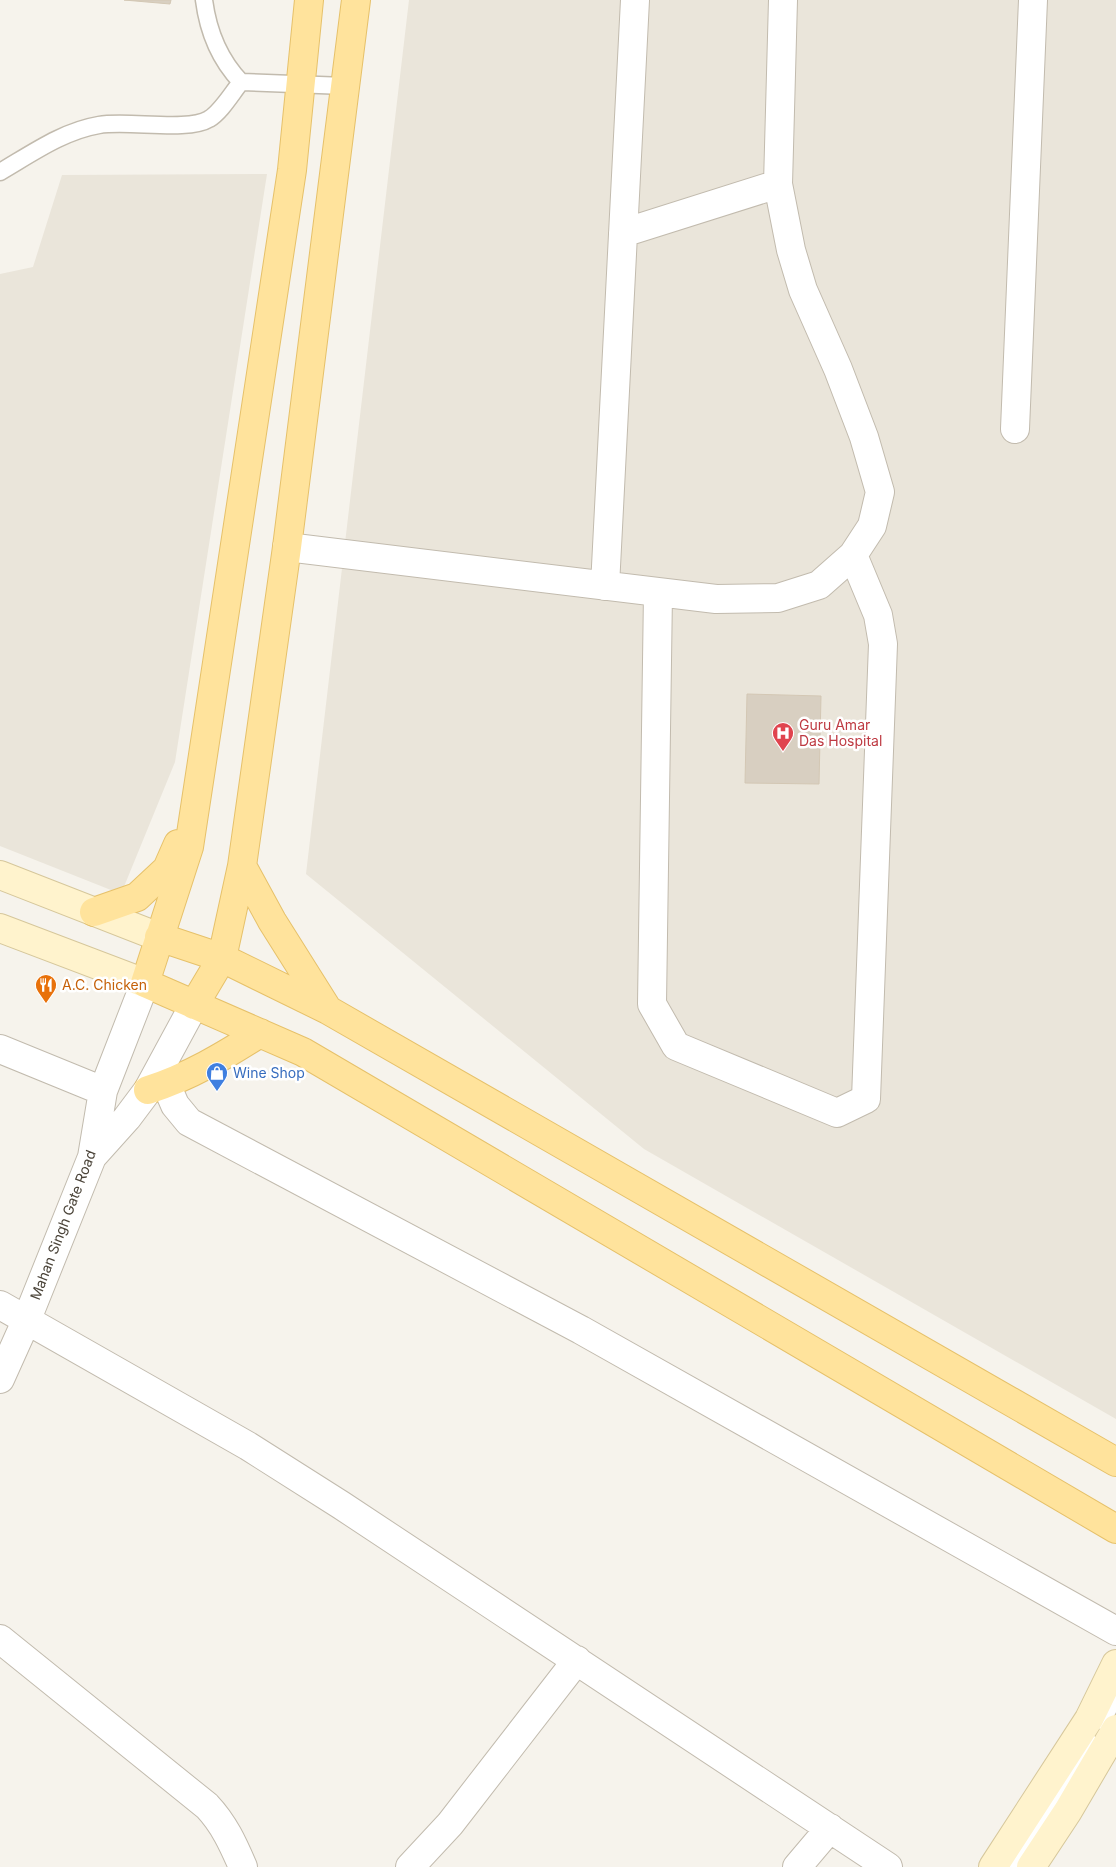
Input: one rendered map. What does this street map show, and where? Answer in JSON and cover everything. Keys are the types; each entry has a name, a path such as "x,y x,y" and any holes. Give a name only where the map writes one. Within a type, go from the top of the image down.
{"main road":[{"path":"310,0 303,84 292,170 189,847 145,983 303,1052 1116,1529"},
{"path":"194,1005 222,958 242,866 287,547 356,0"},
{"path":"94,912 137,897 167,869 195,804"},
{"path":"242,866 272,922 328,1010"},
{"path":"159,937 222,958 328,1010 1116,1462"},
{"path":"157,1087 218,1060 260,1033"}],"street":[{"path":"605,586 635,0"},
{"path":"287,547 716,599 778,598 819,586 853,555 872,526 880,492 864,437 838,369 803,290 791,250 778,184 784,0"},
{"path":"1015,429 1033,0"},
{"path":"623,232 778,184"},
{"path":"658,593 652,1004 676,1046 837,1113 866,1100 882,644 878,615 853,555"},
{"path":"0,875 159,937"},
{"path":"0,928 145,983"},
{"name":"Mahan Singh Gate Road","path":"0,1379 28,1319 92,1158 103,1091 145,983"},
{"path":"92,1158 157,1087 194,1005"},
{"path":"0,1048 103,1091"},
{"path":"157,1087 189,1122 581,1330 1116,1631"},
{"path":"0,1304 248,1446 577,1660 888,1867"},
{"path":"0,1639 207,1806 219,1819 231,1837 243,1867"},
{"path":"410,1867 450,1824 577,1660"},
{"path":"993,1867 1089,1719 1116,1664"},
{"path":"1031,1867 1068,1811 1116,1729"},
{"path":"797,1867 830,1828"}],"lane":[{"path":"204,0 206,18 219,54 226,67 241,82 345,86"},
{"path":"0,172 62,137 98,125 128,122 182,124 202,122 210,118 241,82"},
{"path":"1015,1867 1116,1696"}],"shaded area":[{"path":"409,0 1116,0 1116,1419 644,1149 306,874"},
{"path":"267,174 175,762 121,894 0,846 0,274 33,267 62,175"}],"building":[{"path":"124,0 171,0 170,4"},
{"path":"747,694 821,696 819,784 745,783"}],"place":[{"name":"Guru Amar Das Hospital","path":"783,752"},
{"name":"A.C. Chicken","path":"46,1004"},
{"name":"Wine Shop","path":"217,1092"}]}
